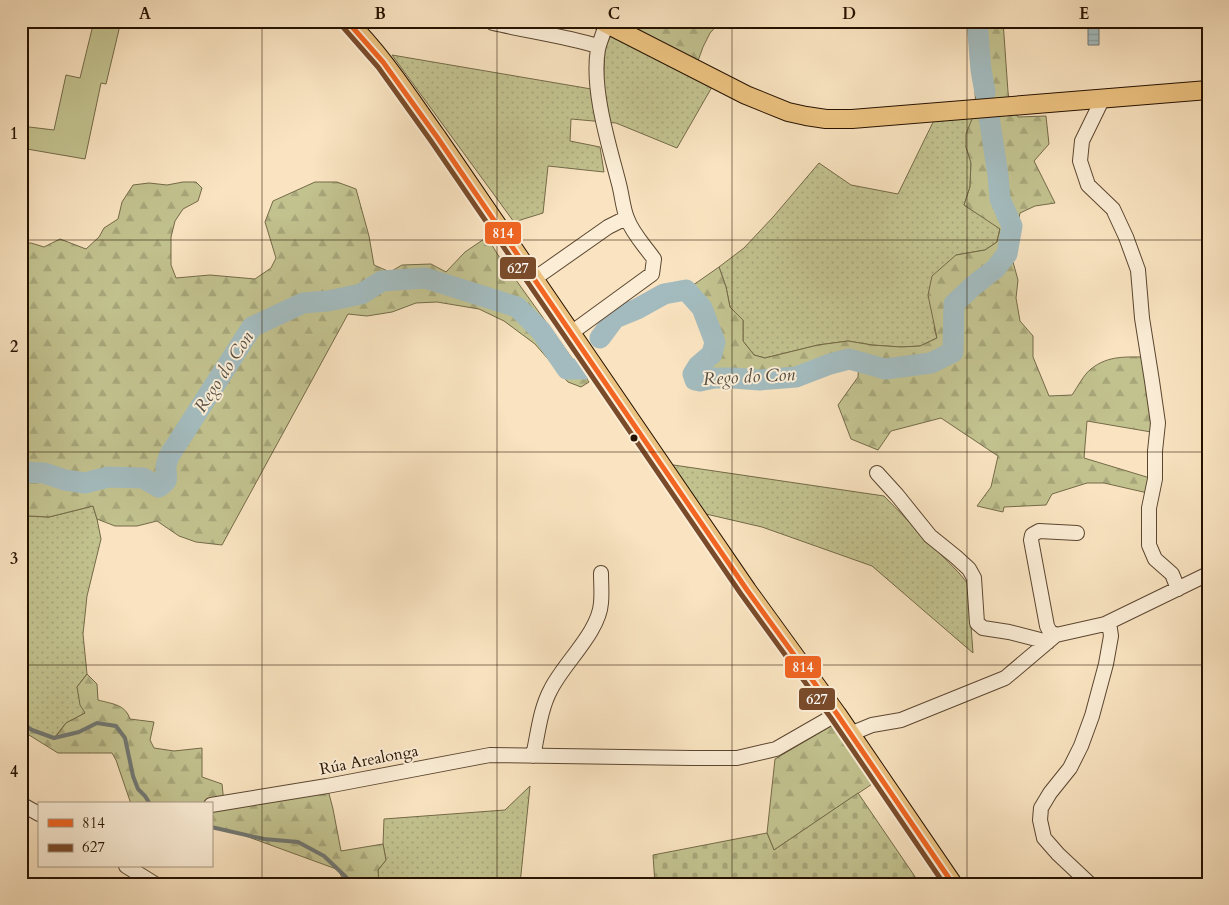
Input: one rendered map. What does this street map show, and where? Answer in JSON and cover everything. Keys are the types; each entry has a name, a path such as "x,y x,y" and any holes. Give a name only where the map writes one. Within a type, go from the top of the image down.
{"main road":[{"path":"347,21 391,73 747,590 837,714 953,884"},
{"path":"604,23 746,95 788,112 806,116 852,119 1208,90"}],"street":[{"path":"493,23 598,46"},
{"path":"571,333 652,274 654,259 626,218 611,157 596,77 598,46 604,23"},
{"path":"1103,98 1082,141 1080,161 1088,184 1112,209 1126,237 1138,270 1142,318 1158,423 1155,479 1148,508 1149,545 1155,558 1172,574 1178,589"},
{"path":"534,279 608,227 626,218"},
{"path":"877,473 898,495 930,536 969,569 974,578 977,623 983,628 1052,638 1105,624 1208,574"},
{"path":"1052,638 1047,626 1031,540 1032,535 1038,531 1077,533"},
{"path":"533,756 544,706 551,688 598,618 601,604 601,573"},
{"path":"1090,884 1044,838 1040,820 1041,808 1050,793 1070,768 1081,746 1092,716 1106,664 1111,636 1109,622"},
{"path":"850,734 872,725 901,720 1005,678 1052,638"},
{"name":"Rúa Arealonga","path":"212,805 490,756 737,758 776,749 837,714"},
{"path":"21,804 38,813"},
{"path":"129,868 155,884"}],"green space":[{"path":"94,21 121,21 106,84 101,83 85,159 21,148 21,126 54,130 66,75 80,78"},
{"path":"600,21 721,21 710,33 695,69"},
{"path":"971,21 1003,21 1010,106 1018,117 1046,116 1049,144 1034,161 1055,203 1035,206 1020,213 1013,262 1018,280 1016,298 1020,321 1033,336 1033,357 1049,396 1072,395 1088,371 1104,361 1118,358 1149,357 1157,433 1087,421 1084,458 1150,478 1152,494 1104,483 1087,483 1052,494 1046,505 1004,507 1003,512 977,506 991,487 998,456 941,418 891,431 878,450 851,439 838,405 858,377 859,361 840,361 796,377 760,380 714,378 700,381 693,374 711,354 715,342 702,308 686,290 719,267 730,307 743,320 743,341 754,355 765,358 818,345 848,341 872,345 920,346 937,338 928,295 932,276 956,255 985,250 997,242 1000,229 964,205 970,187 971,163 966,147 966,134 976,109"},
{"path":"615,28 716,80 677,148 616,123 571,119 570,141 600,147 604,172 548,166 543,213 514,222 392,55 603,91 605,47"},
{"path":"976,109 966,147 971,162 970,187 964,205 1000,228 997,242 985,250 956,255 934,328 937,338 920,346 872,345 848,341 818,345 765,358 754,355 743,341 743,320 730,307 719,267 744,248 819,163 851,185 898,194 938,112"},
{"path":"196,182 202,188 198,201 183,209 175,221 171,237 171,265 176,278 210,275 255,279 271,268 276,258 265,222 273,201 315,182 337,182 356,189 369,236 374,265 390,272 402,265 431,264 446,272 465,252 487,237 589,382 581,387 568,382 535,344 504,321 479,309 437,302 416,303 392,312 367,316 348,314 222,545 196,542 179,536 157,521 137,526 115,526 97,519 93,506 49,517 29,516 21,511 21,243 31,243 44,247 60,239 86,249 99,237 104,228 118,219 122,202 133,185 149,183 167,185"},
{"path":"660,463 884,496 968,584 973,653 872,566 762,527 693,511"},
{"path":"93,506 101,539 87,596 83,634 87,674 77,687 85,713 66,723 54,738 32,730 21,723 21,627 24,625 27,612 21,605 21,511 29,516 49,517"},
{"path":"87,674 97,684 98,700 121,707 130,719 154,722 150,740 154,748 174,751 202,748 202,777 222,784 224,803 327,786 341,851 383,844 386,860 378,870 379,884 344,884 339,870 232,831 212,827 212,802 130,802 112,753 58,753 21,730 21,723 32,730 55,738 66,723 85,713 80,705 77,687"},
{"path":"841,720 881,778 774,850 767,833 775,759"},
{"path":"530,786 520,884 379,884 378,870 386,860 383,844 384,819 505,810"},
{"path":"858,793 920,884 655,884 653,855 767,833 774,850"}],"water":[{"path":"1099,25 1099,45 1088,45 1088,26"}],"waterway":[{"name":"Rego do Con","path":"977,21 981,70 985,92"},
{"name":"Rego do Con","path":"600,338 615,318 637,309 664,294 686,290 702,308 715,342 712,354 698,366 693,374 695,380 700,381 714,378 760,380 796,377 849,359 885,369 931,363 953,352 954,304 995,269 1007,254 1012,226 1000,199 989,117"},
{"name":"Rego do Con","path":"21,472 44,473 65,480 85,483 108,477 143,478 159,487 167,479 166,466 169,456 252,327 303,303 328,301 361,294 382,281 425,278 517,307 541,331 567,369 584,369"},
{"path":"21,723 32,730 54,738 79,732 97,723 116,726 125,738 133,776 138,789 149,802"},
{"path":"212,827 264,839 298,842 324,856 351,884"}],"transit line":[{"name":"814","path":"347,21 383,62 437,137 747,590 837,714 953,884"},
{"name":"627","path":"342,26 378,67 431,141 741,594 831,718 944,884"}]}
